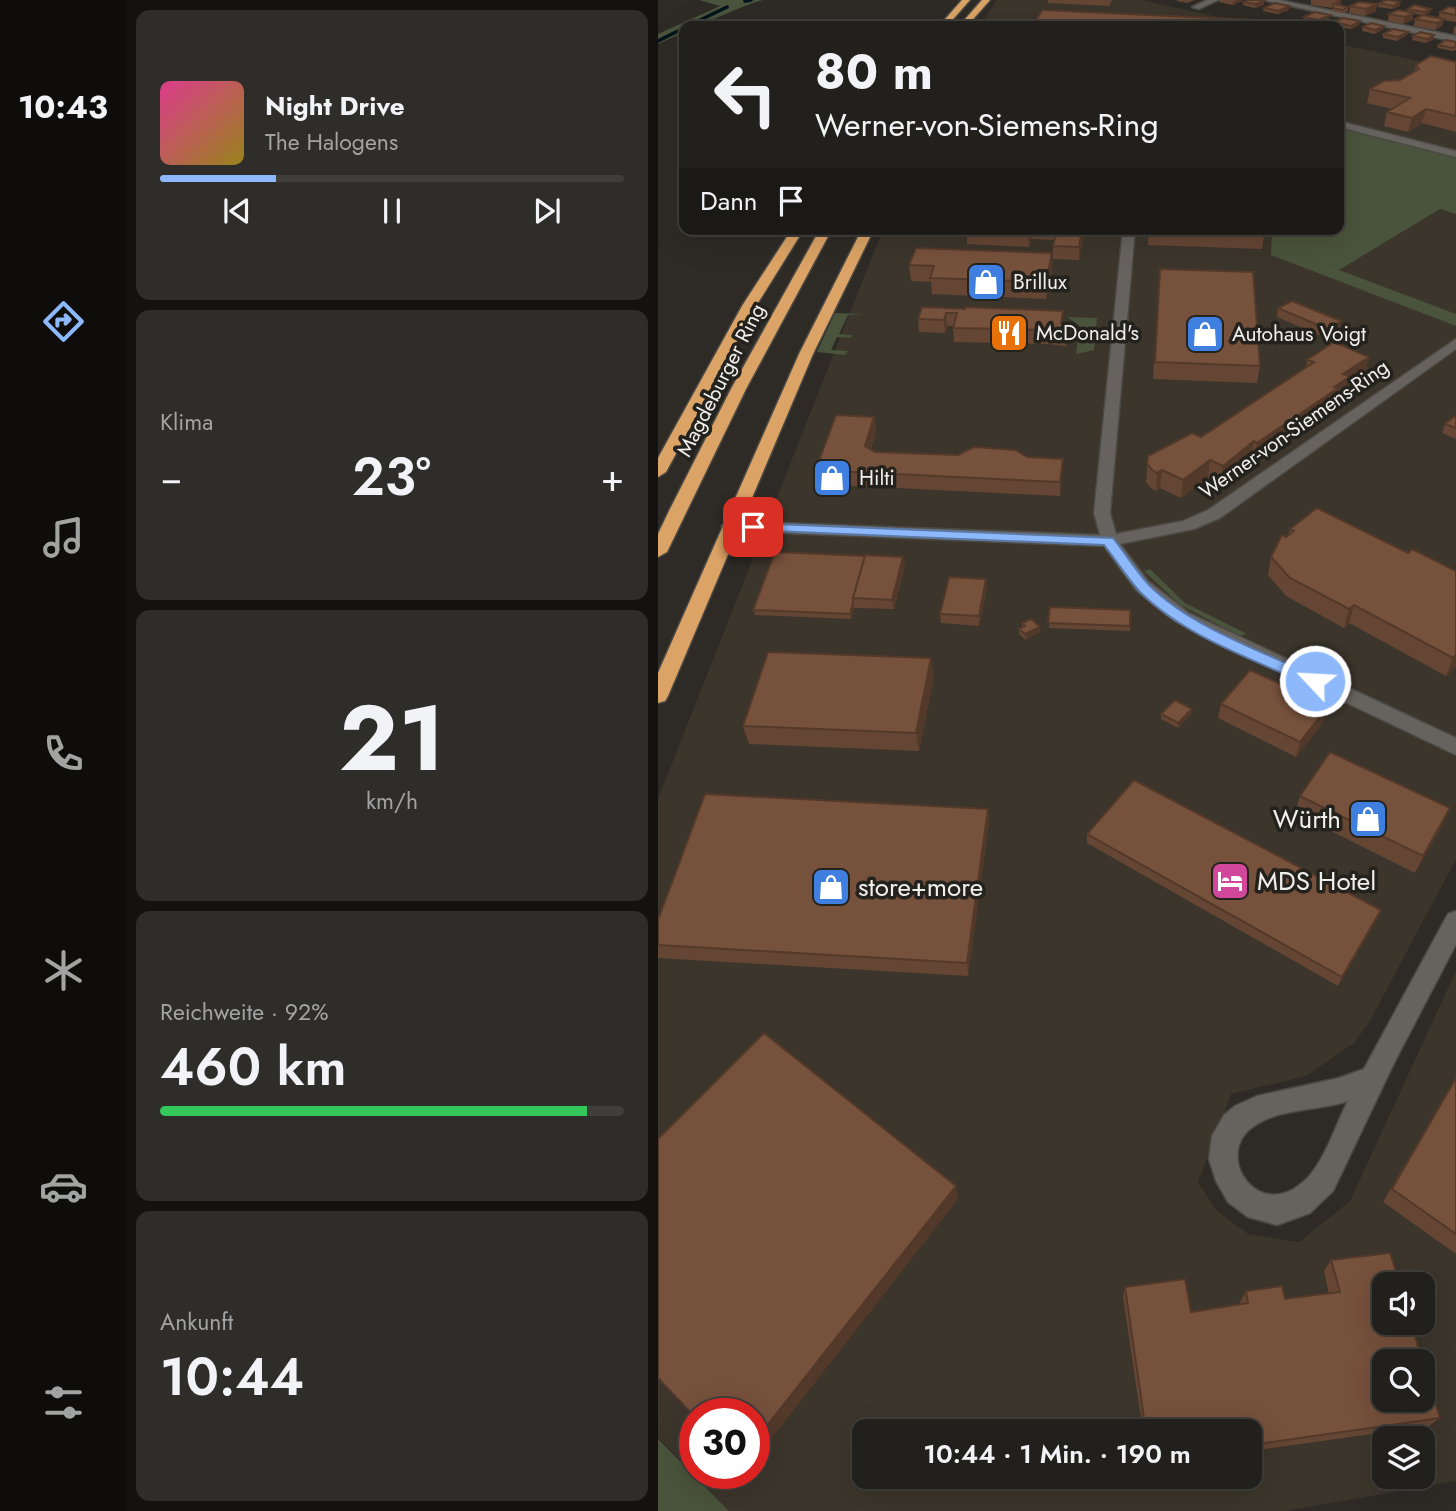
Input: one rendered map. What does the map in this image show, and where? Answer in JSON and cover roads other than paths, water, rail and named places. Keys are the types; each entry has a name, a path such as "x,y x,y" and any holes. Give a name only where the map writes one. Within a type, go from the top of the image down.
{"highway":[{"path":"947,21 965,0"},
{"path":"967,21 986,0"},
{"name":"Magdeburger Ring","path":"658,471 749,306 794,235"},
{"name":"Magdeburger Ring","path":"658,552 782,306 823,235"},
{"path":"658,696 806,354 864,235"}],"street":[{"path":"1196,7 1214,0"},
{"path":"1267,0 1456,39"},
{"path":"1344,125 1456,154"},
{"path":"1128,235 1102,513 1108,541 1144,588 1182,617 1456,747"},
{"name":"Werner-von-Siemens-Ring","path":"730,526 1108,541 1188,525 1214,514 1456,343"},
{"path":"1373,1078 1328,1094 1254,1110 1239,1120 1226,1134 1222,1149 1223,1165 1235,1189 1248,1201 1269,1210 1291,1208 1311,1196 1323,1181 1373,1078 1456,921"}],"waterway":[{"path":"745,1 751,0"},
{"path":"698,21 727,7"},
{"path":"658,41 679,30"}],"place":[{"name":"Brillux","path":"986,282"},
{"name":"McDonald's","path":"1009,333"},
{"name":"Autohaus Voigt","path":"1205,334"},
{"name":"Hilti","path":"832,478"},
{"name":"Würth","path":"1368,819"},
{"name":"MDS Hotel","path":"1230,881"},
{"name":"store+more","path":"831,887"}]}
